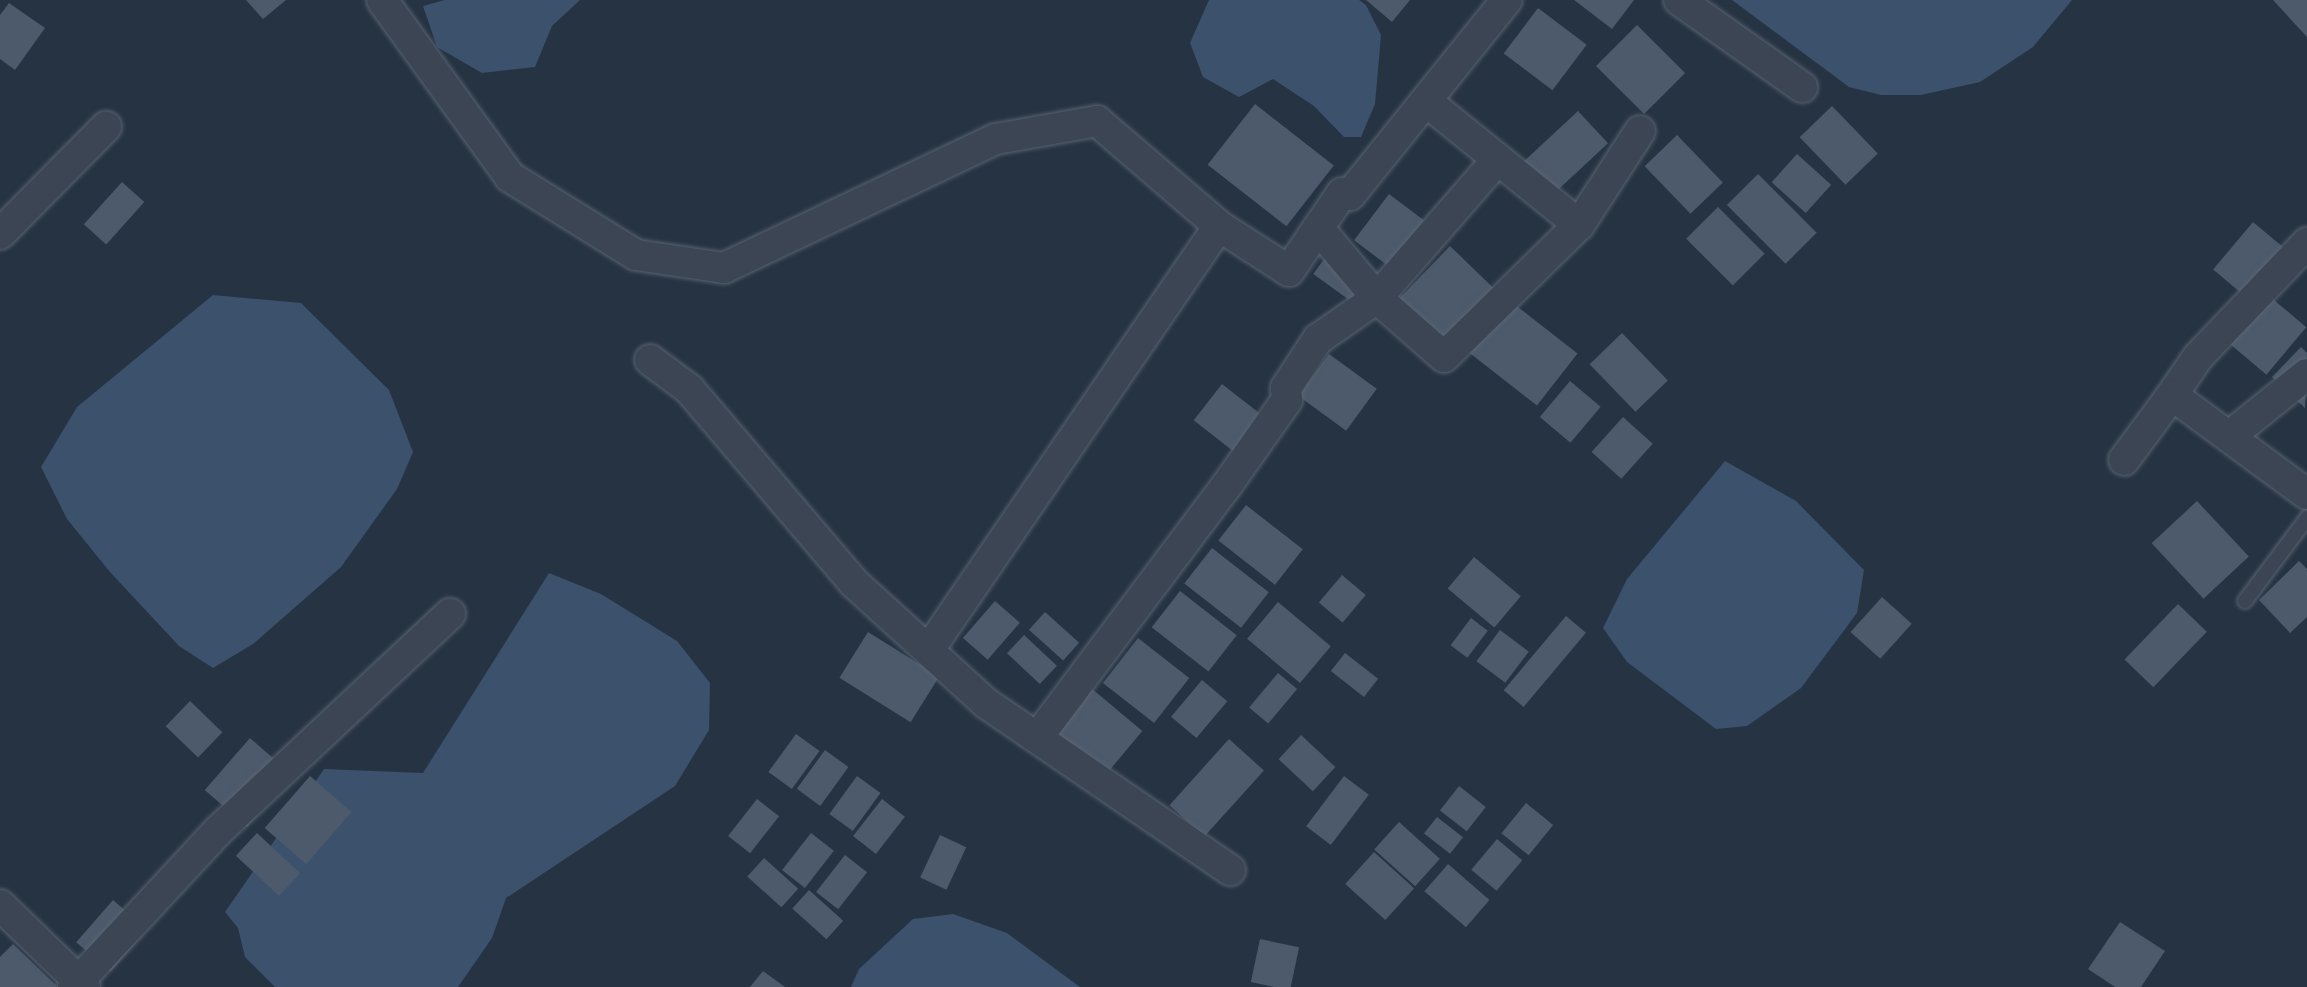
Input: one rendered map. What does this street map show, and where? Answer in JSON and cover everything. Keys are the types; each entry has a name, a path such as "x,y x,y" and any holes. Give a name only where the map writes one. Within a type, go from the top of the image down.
{"street":[{"path":"382,0 510,177 636,255 724,268 996,139 1097,121 1219,226 1289,271 1342,193 1350,195 1507,0"},
{"path":"1679,0 1802,87"},
{"path":"1426,101 1496,161 1579,225"},
{"path":"0,234 106,127"},
{"path":"1318,228 1377,298 1444,357 1579,225 1640,131"},
{"path":"1037,738 1261,437 1318,339 1377,298 1496,161"},
{"path":"930,648 1219,226"},
{"path":"2124,460 2198,357 2307,243"},
{"path":"650,360 689,389 853,582 930,648 986,703 1230,870"},
{"path":"2231,435 2307,374"},
{"path":"2172,395 2231,435 2307,494"},
{"path":"0,905 79,985 218,831 450,614"}],"lane":[{"path":"2245,601 2307,518"}],"water":[{"path":"445,0 580,0 552,26 535,67 482,73 437,47 423,6"},
{"path":"1209,0 1359,0 1366,5 1381,35 1375,104 1361,137 1344,137 1314,106 1273,79 1239,97 1203,77 1190,43"},
{"path":"1732,0 2072,0 2033,47 1980,82 1921,95 1881,95 1849,87"},
{"path":"213,295 301,303 389,390 413,452 397,489 341,567 253,644 213,668 179,646 110,572 67,519 41,467 77,407"},
{"path":"1725,461 1796,501 1864,570 1857,613 1801,688 1747,726 1716,729 1627,662 1603,628 1627,579"},
{"path":"549,573 601,594 677,641 710,683 709,730 675,786 506,898 492,938 458,987 275,987 245,957 238,928 225,912 324,769 423,773"},
{"path":"953,914 1007,933 1080,987 851,987 859,969 913,919"}],"building":[{"path":"246,0 286,0 263,19"},
{"path":"1366,0 1410,0 1392,22"},
{"path":"1574,0 1634,0 1612,29"},
{"path":"2273,0 2307,0 2307,37"},
{"path":"9,3 45,28 15,70 0,59 0,15"},
{"path":"1538,8 1587,45 1552,90 1504,54"},
{"path":"1637,25 1685,73 1644,114 1596,66"},
{"path":"1255,104 1334,166 1286,226 1208,165"},
{"path":"1832,106 1878,153 1845,185 1800,137"},
{"path":"1578,111 1608,143 1547,200 1517,168"},
{"path":"1677,135 1723,182 1690,214 1645,166"},
{"path":"1797,154 1831,185 1806,213 1772,182"},
{"path":"1758,174 1817,233 1786,264 1727,205"},
{"path":"122,182 144,202 106,244 84,224"},
{"path":"1389,194 1444,236 1409,282 1354,240"},
{"path":"1718,207 1765,254 1733,285 1686,239"},
{"path":"2253,222 2291,254 2251,302 2213,269"},
{"path":"1335,244 1380,277 1359,307 1313,274"},
{"path":"1450,246 1500,294 1448,347 1399,299"},
{"path":"2268,295 2306,327 2266,375 2228,342"},
{"path":"1509,300 1578,354 1537,406 1468,352"},
{"path":"1622,333 1668,380 1635,412 1590,364"},
{"path":"2301,347 2307,353 2305,408 2272,377"},
{"path":"1329,354 1377,389 1346,431 1298,396"},
{"path":"1570,381 1601,407 1570,443 1540,417"},
{"path":"1222,384 1280,429 1251,465 1194,420"},
{"path":"1623,417 1653,444 1621,479 1592,452"},
{"path":"2197,501 2249,557 2203,599 2152,543"},
{"path":"1246,505 1303,549 1275,585 1218,540"},
{"path":"1212,548 1269,592 1241,628 1184,583"},
{"path":"1474,557 1521,596 1494,628 1448,588"},
{"path":"2299,561 2307,569 2307,617 2290,633 2259,600"},
{"path":"1342,575 1366,595 1343,623 1319,603"},
{"path":"1180,591 1237,635 1208,672 1152,627"},
{"path":"1882,597 1912,624 1880,659 1851,632"},
{"path":"995,601 1020,623 988,660 963,638"},
{"path":"1278,602 1331,646 1300,683 1247,639"},
{"path":"2178,604 2207,632 2153,687 2125,659"},
{"path":"1045,612 1079,643 1063,661 1029,630"},
{"path":"1566,616 1586,633 1524,707 1504,690"},
{"path":"1471,618 1488,631 1467,658 1451,645"},
{"path":"1500,630 1529,652 1505,683 1477,661"},
{"path":"868,632 939,677 911,722 839,678"},
{"path":"1024,635 1057,666 1040,684 1007,653"},
{"path":"1138,638 1189,678 1154,723 1103,683"},
{"path":"1345,653 1378,679 1364,697 1331,671"},
{"path":"1278,673 1297,689 1268,724 1249,707"},
{"path":"1202,680 1227,701 1196,738 1171,717"},
{"path":"1091,688 1142,731 1106,774 1055,731"},
{"path":"190,701 222,732 198,757 166,726"},
{"path":"796,734 819,751 792,789 768,772"},
{"path":"1301,735 1335,767 1313,791 1278,759"},
{"path":"250,738 292,775 247,827 205,790"},
{"path":"1229,739 1264,770 1204,837 1169,805"},
{"path":"825,750 848,767 820,806 797,789"},
{"path":"310,776 352,812 306,864 265,828"},
{"path":"857,776 880,793 853,831 829,814"},
{"path":"1344,776 1369,795 1331,845 1306,826"},
{"path":"1459,786 1486,807 1467,831 1440,810"},
{"path":"757,799 779,816 750,853 728,836"},
{"path":"882,799 905,817 876,854 853,836"},
{"path":"1526,803 1553,825 1529,855 1501,833"},
{"path":"1437,817 1463,837 1450,854 1424,834"},
{"path":"1399,822 1440,859 1415,886 1374,849"},
{"path":"257,833 300,873 279,896 236,856"},
{"path":"811,833 834,851 805,888 782,870"},
{"path":"940,835 966,847 946,890 920,878"},
{"path":"1497,839 1522,860 1497,891 1471,870"},
{"path":"1374,852 1414,888 1385,920 1345,884"},
{"path":"845,855 867,872 838,909 816,892"},
{"path":"764,858 798,889 781,907 747,877"},
{"path":"1448,864 1490,900 1466,927 1424,891"},
{"path":"809,890 843,921 826,939 792,909"},
{"path":"113,900 147,930 110,972 76,942"},
{"path":"2120,922 2165,951 2141,987 2115,987 2088,969"},
{"path":"1260,939 1299,947 1291,987 1251,982"},
{"path":"13,944 58,987 0,987 0,957"},
{"path":"763,971 785,987 750,987"}]}
